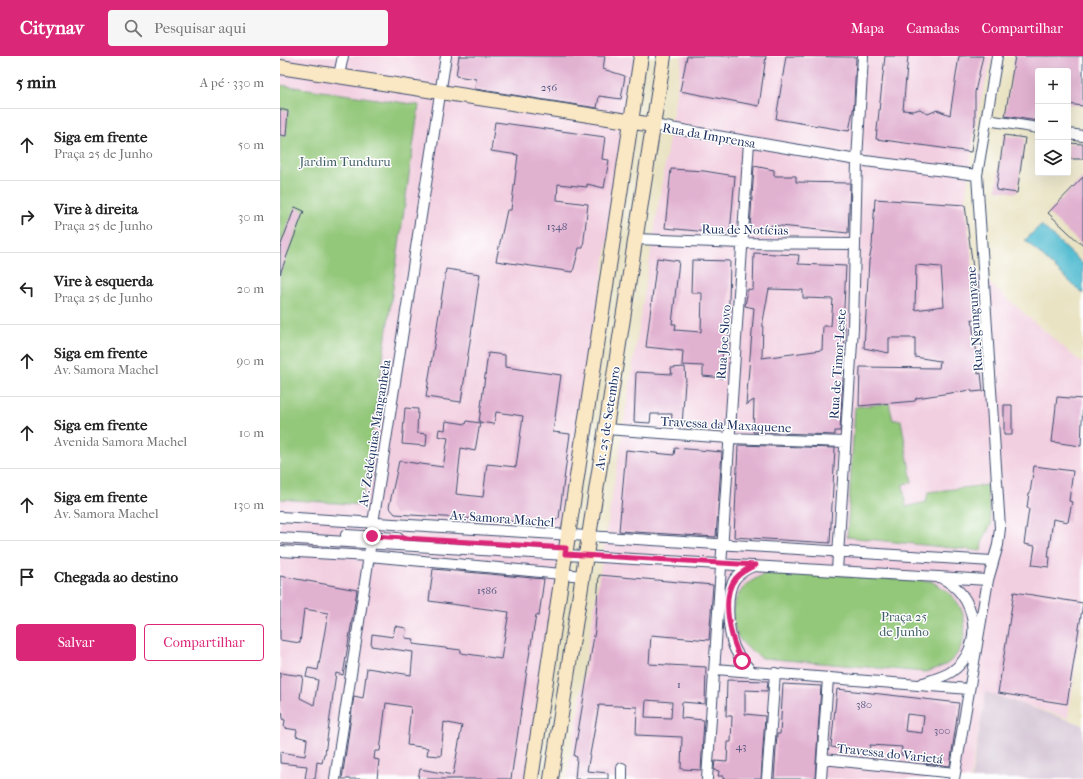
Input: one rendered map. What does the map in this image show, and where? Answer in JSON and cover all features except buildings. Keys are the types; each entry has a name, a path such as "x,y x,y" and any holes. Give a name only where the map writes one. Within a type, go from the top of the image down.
{"main road":[{"name":"Av. 25 de Setembro","path":"531,779 641,56"},
{"name":"Av. 25 de Setembro","path":"551,779 664,56"},
{"name":"Rua da Imprensa","path":"280,67 653,125"}],"street":[{"path":"339,75 343,56"},
{"name":"Av. Zedéquias Manganhela","path":"335,779 373,523 446,56"},
{"name":"Rua de Timor-Leste","path":"837,570 853,328 863,56"},
{"name":"Rua Ngungunyane","path":"988,580 992,561 998,545 1000,528 977,175 997,56"},
{"path":"987,120 1035,128"},
{"name":"Rua da Imprensa","path":"653,125 858,160 977,175"},
{"path":"1071,134 1083,136"},
{"name":"Rua Joe Slovo","path":"723,544 749,142"},
{"name":"Rua de Notícias","path":"635,239 742,243 855,244"},
{"name":"Travessa da Maxaquene","path":"606,429 730,438 845,442"},
{"name":"Av. Samora Machel","path":"280,517 373,523 721,563"},
{"path":"280,531 371,540"},
{"path":"280,538 587,547"},
{"path":"708,779 723,544"},
{"name":"Av. Samora Machel","path":"587,547 723,544 992,561"},
{"path":"280,551 369,556 583,576"},
{"path":"721,563 988,580 954,776"},
{"path":"752,672 742,661 734,646 728,609 734,580 744,570 756,565"},
{"path":"919,685 952,672 970,650 975,634 971,613 965,598 940,578 928,575"},
{"path":"715,669 969,689"},
{"path":"767,779 775,673"},
{"path":"821,779 828,678"},
{"name":"Travessa do Varietá","path":"823,759 954,776"},
{"path":"622,768 622,779"}],"shaded area":[{"path":"280,56 636,56 526,779 280,779"},
{"path":"682,56 993,56 978,110 965,199 973,269 1083,364 1083,616 1068,718 986,693 970,779 567,779"},
{"path":"986,692 1083,725 1083,779 971,779"}],"green space":[{"name":"Jardim Tunduru","path":"280,85 419,105 362,505 280,499"},
{"path":"889,403 893,420 901,420 912,482 903,484 906,507 926,502 928,492 987,485 991,524 982,543 981,551 847,537 855,407"},
{"name":"Praça 25 de Junho","path":"774,571 931,581 950,594 959,605 965,629 961,646 952,660 945,665 925,672 762,658 740,640 733,621 733,611 735,601 746,586 754,580"}],"water":[{"path":"1041,225 1083,264 1083,294 1025,240"}],"route":[{"path":"372,536 566,548 565,554 756,565 744,570 734,580 730,592 728,609 731,630 734,646 742,661"}]}
